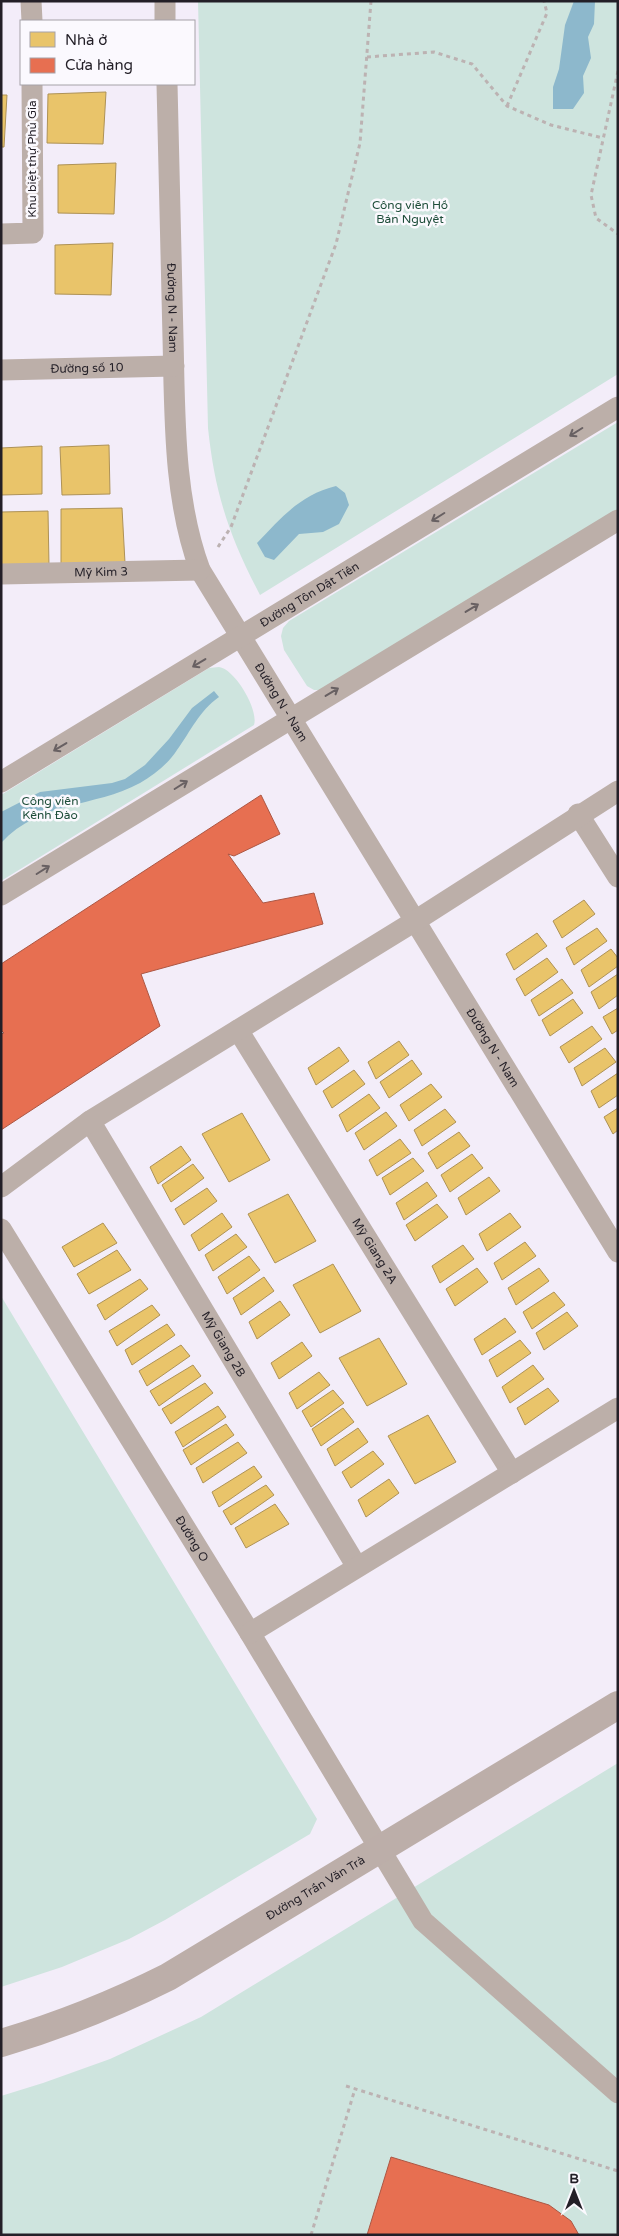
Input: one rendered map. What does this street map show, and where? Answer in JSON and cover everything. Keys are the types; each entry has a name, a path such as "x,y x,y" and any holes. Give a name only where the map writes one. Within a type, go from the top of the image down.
{"main road":[{"name":"Đường Trần Văn Trà","path":"1,2042 67,2021 134,1994 196,1961 618,1705"}],"street":[{"path":"32,1 32,20"},
{"path":"165,1 165,20"},
{"name":"Khu biệt thự Phú Gia","path":"1,234 33,233 32,85"},
{"name":"Đường N - Nam","path":"167,85 178,458 182,502 191,548 200,570 241,638 618,1252"},
{"name":"Đường số 10","path":"1,370 174,366"},
{"name":"Đường Tôn Dật Tiên","path":"1,782 241,638 618,407"},
{"path":"1,895 618,520"},
{"name":"Mỹ Kim 3","path":"1,574 200,570"},
{"path":"1,1187 90,1121 414,920 578,814 618,791"},
{"path":"578,814 618,877"},
{"name":"Mỹ Giang 2A","path":"238,1030 512,1473"},
{"name":"Mỹ Giang 2B","path":"90,1121 357,1567"},
{"name":"Đường O","path":"1,1229 250,1633 423,1921 618,2093"},
{"path":"250,1633 618,1408"}],"path":[{"path":"200,570 231,527 336,244 360,143 371,1"},
{"path":"507,106 547,13 544,1"},
{"path":"367,57 434,52 472,64 507,106 551,125 603,138"},
{"path":"618,71 591,195 596,218 618,234"},
{"path":"346,2086 618,2170"},
{"path":"311,2235 354,2089"}],"green space":[{"name":"Công viên Hồ Bán Nguyệt","path":"198,1 618,1 618,374 260,595 249,574 225,514 215,474 208,428"},
{"path":"618,422 618,512 322,690 314,690 307,686 284,650 281,636 283,628 289,621"},
{"name":"Công viên Kênh Đào","path":"219,667 232,675 244,691 253,710 254,725 1,881 1,795 209,668"},
{"path":"1,1296 317,1819 310,1834 165,1920 129,1939 62,1967 1,1987"},
{"path":"618,1763 618,2235 1,2235 1,2096 110,2059 201,2017"}],"water":[{"path":"574,1 595,1 594,24 588,37 591,58 583,76 584,93 573,109 553,109 553,87 559,69 565,25"},
{"path":"336,486 345,493 349,505 339,524 323,532 299,534 274,560 265,557 257,543 275,524 302,501 323,490"},
{"path":"214,691 219,697 201,715 182,743 160,769 140,783 122,791 68,806 33,819 17,829 1,843 1,812 40,792 112,783 125,779 145,765 169,739 192,708"}],"building: Nhà ở":[{"path":"106,92 103,144 47,143 48,94"},
{"path":"1,95 7,95 4,147 1,147"},
{"path":"116,163 114,214 58,213 58,165"},
{"path":"113,243 111,295 55,294 55,245"},
{"path":"109,445 110,494 62,495 60,447"},
{"path":"42,446 42,494 1,495 1,448"},
{"path":"122,508 125,563 61,564 61,509"},
{"path":"48,511 49,566 1,566 1,512"},
{"path":"584,900 595,914 562,938 553,921"},
{"path":"597,928 607,941 574,965 566,948"},
{"path":"537,933 547,946 514,970 506,954"},
{"path":"611,949 618,958 618,966 589,987 581,970"},
{"path":"547,958 558,972 525,996 516,979"},
{"path":"618,974 618,995 599,1009 591,992"},
{"path":"562,979 573,993 539,1016 531,1000"},
{"path":"573,999 583,1013 550,1036 542,1020"},
{"path":"618,1008 618,1030 612,1034 603,1017"},
{"path":"592,1026 602,1039 569,1063 560,1047"},
{"path":"399,1041 409,1055 376,1079 368,1062"},
{"path":"339,1047 349,1061 316,1085 308,1068"},
{"path":"605,1048 616,1062 582,1086 574,1068"},
{"path":"412,1060 422,1074 389,1098 380,1082"},
{"path":"354,1070 365,1084 332,1108 323,1091"},
{"path":"618,1073 618,1095 599,1108 591,1091"},
{"path":"431,1084 442,1097 409,1121 400,1105"},
{"path":"369,1094 380,1108 347,1132 339,1115"},
{"path":"618,1108 618,1130 613,1134 604,1117"},
{"path":"445,1109 456,1122 422,1146 414,1130"},
{"path":"386,1112 397,1126 364,1150 355,1133"},
{"path":"242,1113 270,1160 229,1182 202,1134"},
{"path":"459,1132 470,1146 437,1169 428,1153"},
{"path":"400,1139 411,1153 377,1176 369,1160"},
{"path":"181,1146 191,1160 158,1184 150,1167"},
{"path":"472,1154 483,1168 450,1192 441,1175"},
{"path":"413,1158 424,1171 390,1195 382,1178"},
{"path":"193,1164 204,1178 171,1202 162,1185"},
{"path":"489,1177 500,1191 466,1215 458,1198"},
{"path":"427,1182 437,1196 404,1220 396,1203"},
{"path":"207,1188 217,1201 184,1225 175,1209"},
{"path":"288,1194 316,1241 275,1263 248,1214"},
{"path":"437,1204 448,1217 415,1241 406,1225"},
{"path":"222,1213 232,1227 199,1251 191,1235"},
{"path":"510,1213 521,1227 487,1251 479,1234"},
{"path":"103,1223 117,1243 74,1267 62,1247"},
{"path":"236,1234 247,1247 213,1271 205,1255"},
{"path":"525,1242 536,1256 502,1280 494,1263"},
{"path":"463,1245 474,1259 440,1283 432,1266"},
{"path":"117,1250 131,1270 89,1294 77,1274"},
{"path":"249,1256 260,1270 227,1294 218,1277"},
{"path":"333,1264 361,1311 320,1333 293,1285"},
{"path":"477,1268 488,1282 455,1306 446,1289"},
{"path":"539,1268 549,1281 516,1305 508,1288"},
{"path":"264,1277 274,1291 241,1315 233,1298"},
{"path":"140,1279 148,1289 105,1320 97,1305"},
{"path":"554,1292 565,1305 532,1329 523,1312"},
{"path":"280,1301 290,1315 257,1339 249,1322"},
{"path":"152,1305 160,1315 117,1346 109,1331"},
{"path":"567,1312 578,1326 544,1350 536,1333"},
{"path":"505,1318 516,1332 482,1355 474,1339"},
{"path":"167,1324 175,1335 132,1365 125,1350"},
{"path":"379,1338 407,1384 367,1406 339,1358"},
{"path":"520,1340 531,1353 497,1377 489,1360"},
{"path":"302,1342 312,1356 279,1379 271,1363"},
{"path":"181,1345 190,1356 147,1386 139,1371"},
{"path":"193,1365 201,1376 159,1406 150,1391"},
{"path":"533,1365 544,1379 510,1403 502,1387"},
{"path":"319,1372 330,1385 297,1409 289,1393"},
{"path":"205,1383 213,1393 171,1424 162,1409"},
{"path":"548,1388 559,1401 525,1425 517,1408"},
{"path":"333,1390 344,1403 311,1427 302,1411"},
{"path":"218,1406 226,1417 183,1447 175,1432"},
{"path":"343,1408 354,1422 321,1446 312,1429"},
{"path":"428,1415 456,1462 415,1484 388,1436"},
{"path":"226,1424 234,1435 191,1465 183,1450"},
{"path":"358,1428 368,1442 335,1466 327,1449"},
{"path":"238,1442 247,1453 203,1483 196,1468"},
{"path":"373,1451 384,1464 351,1488 342,1472"},
{"path":"254,1466 262,1477 219,1507 212,1492"},
{"path":"389,1479 399,1493 366,1517 358,1500"},
{"path":"266,1485 274,1495 231,1525 223,1511"},
{"path":"275,1504 289,1524 246,1548 235,1528"}],"building: Cửa hàng":[{"path":"261,795 280,834 234,856 228,854 263,903 314,893 323,924 141,974 160,1026 1,1130 1,1034 4,1033 1,1030 1,964"},
{"path":"391,2157 549,2205 571,2221 579,2235 367,2235"}]}
